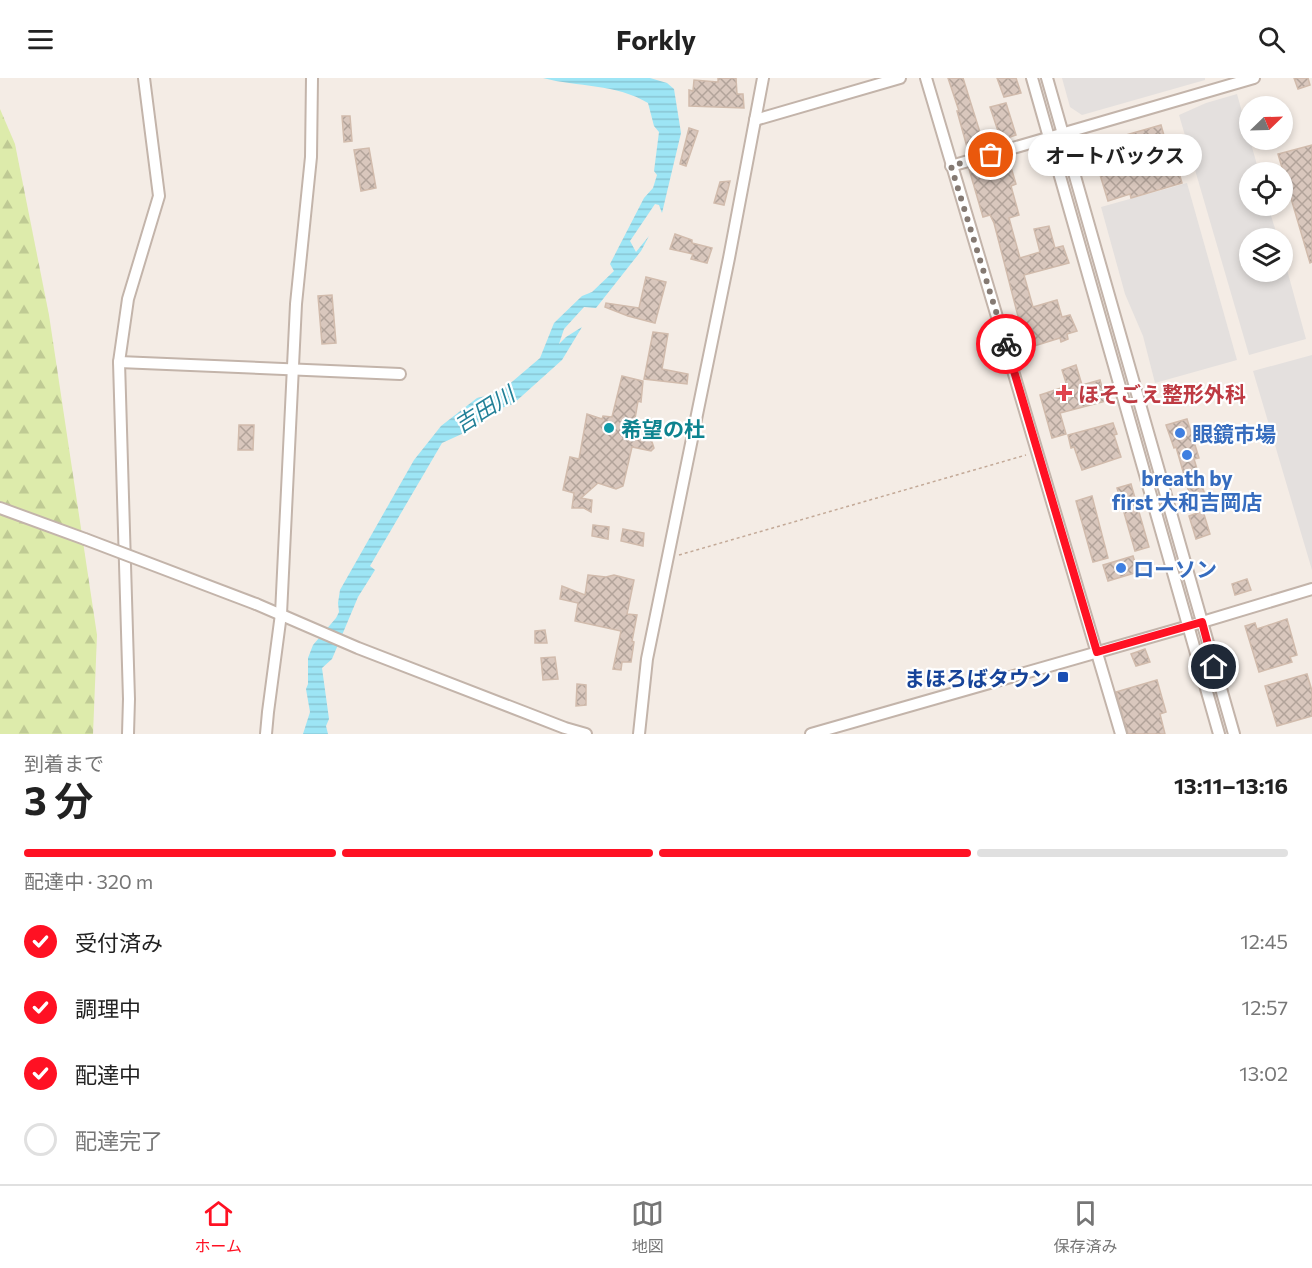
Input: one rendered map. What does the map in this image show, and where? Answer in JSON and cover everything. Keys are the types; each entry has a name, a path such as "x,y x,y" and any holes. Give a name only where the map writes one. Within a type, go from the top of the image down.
{"street":[{"path":"128,734 120,362 128,299 159,196 144,78"},
{"path":"266,734 281,614 300,247 311,157 312,78"},
{"path":"639,734 647,659 763,78"},
{"path":"755,120 900,78"},
{"path":"926,78 1121,734"},
{"path":"1032,78 1219,734"},
{"path":"1047,78 1234,734"},
{"path":"951,166 1254,78"},
{"path":"120,362 400,374"},
{"path":"0,508 256,604 358,648 586,734"},
{"path":"812,734 1312,589"}],"path":[{"path":"667,558 1038,451"}],"green space":[{"path":"0,109 15,144 49,315 97,635 93,734 0,734"}],"shaded area":[{"path":"1062,78 1205,78 1205,80 1082,115 1070,107"},
{"path":"1237,94 1239,150 1253,150 1256,162 1239,162 1239,216 1271,216 1275,228 1239,228 1239,282 1290,282 1306,339 1249,355 1179,115 1206,103"},
{"path":"1187,183 1237,360 1155,383 1143,336 1125,294 1101,207"},
{"path":"1312,355 1312,570 1253,371"}],"water":[{"name":"吉田川","path":"543,78 650,78 667,83 674,89 681,133 662,213 659,205 655,204 630,241 636,252 649,236 641,251 596,308 584,307 564,329 559,344 582,327 562,360 513,404 495,410 464,433 442,443 370,566 375,570 358,597 332,659 322,668 329,719 326,726 328,734 303,734 310,712 306,689 308,658 313,645 336,618 339,612 340,590 414,460 441,426 477,398 499,393 540,358 554,323 582,296 592,292 614,271 610,264 644,198 653,188 657,175 654,171 659,132 654,126 648,103 623,92"}],"building":[{"path":"718,78 736,78 737,94 743,94 744,108 689,106 689,90 693,91 694,80 718,82"},
{"path":"948,78 963,78 983,142 967,147 957,111 959,111"},
{"path":"997,78 1016,78 1021,93 1004,97"},
{"path":"1294,78 1308,78 1310,85 1298,89"},
{"path":"1006,103 1016,135 1001,140 990,107"},
{"path":"342,116 350,116 352,141 344,142"},
{"path":"1161,125 1173,167 1177,166 1182,183 1131,198 1130,194 1108,201 1091,145"},
{"path":"689,128 698,131 686,166 680,164"},
{"path":"1312,145 1312,262 1310,263 1293,205 1293,162 1280,162 1278,154"},
{"path":"369,148 376,188 361,191 354,150"},
{"path":"1008,157 1016,184 1011,186 1019,215 1009,218 1020,258 1040,252 1034,229 1049,226 1055,248 1063,246 1069,263 1024,275 1033,307 1057,300 1062,317 1070,315 1077,331 1067,334 1068,339 1061,342 1060,338 1034,346 1032,336 1027,337 1024,327 1021,328 994,223 990,215 983,217 969,169"},
{"path":"730,181 724,205 714,203 720,182"},
{"path":"675,234 692,240 692,243 712,248 707,263 691,259 693,254 670,249"},
{"path":"646,277 666,282 655,323 605,307 606,303 639,308"},
{"path":"332,295 336,343 322,344 318,296"},
{"path":"653,332 668,334 662,369 688,374 687,384 644,379"},
{"path":"1076,365 1082,385 1100,380 1106,401 1060,413 1066,434 1052,438 1040,395 1067,386 1062,370"},
{"name":"希望の杜","path":"622,376 643,381 641,402 638,401 632,436 651,439 654,448 651,451 632,447 623,486 616,489 598,483 581,498 592,500 591,512 584,508 572,508 574,493 563,490 570,457 579,459 587,414 602,419 603,416 612,417"},
{"path":"1187,419 1199,458 1194,459 1205,495 1191,499 1176,447 1174,448 1166,425"},
{"path":"1113,423 1121,457 1082,470 1074,447 1071,448 1068,435"},
{"path":"239,425 254,425 253,450 238,450"},
{"path":"1131,484 1149,547 1135,551 1117,488"},
{"path":"1092,496 1108,558 1093,562 1076,501"},
{"path":"1203,511 1210,534 1196,539 1189,516"},
{"path":"593,525 609,527 608,539 592,536"},
{"path":"623,529 644,533 643,546 621,541"},
{"path":"1133,556 1138,572 1108,581 1103,565"},
{"path":"588,575 606,577 614,575 634,580 627,614 637,615 632,641 634,642 631,662 622,662 621,670 613,669 621,631 575,621 578,603 560,599 562,586 585,595"},
{"path":"1247,579 1251,590 1235,595 1232,584"},
{"path":"1287,619 1297,655 1290,657 1292,662 1259,672 1245,626 1255,623 1257,629"},
{"path":"545,630 547,643 535,643 535,631"},
{"path":"1145,649 1150,662 1136,666 1131,654"},
{"path":"555,657 558,679 543,680 541,658"},
{"path":"1307,674 1312,691 1312,716 1277,726 1265,686"},
{"path":"1157,680 1166,712 1160,714 1165,734 1128,734 1116,692"},
{"path":"577,684 586,685 586,705 576,706"}],"way so far":[{"path":"991,155 951,166 1006,344"}],"place":[{"name":"オートバックス","path":"991,155"},
{"name":"ほそごえ整形外科","path":"1064,393"},
{"name":"希望の杜","path":"609,428"},
{"name":"眼鏡市場","path":"1180,433"},
{"name":"breath by first 大和吉岡店","path":"1187,455"},
{"name":"ローソン","path":"1121,568"},
{"name":"まほろばタウン","path":"1063,677"}],"route":[{"path":"1006,344 1097,652 1202,622 1214,667"}]}
